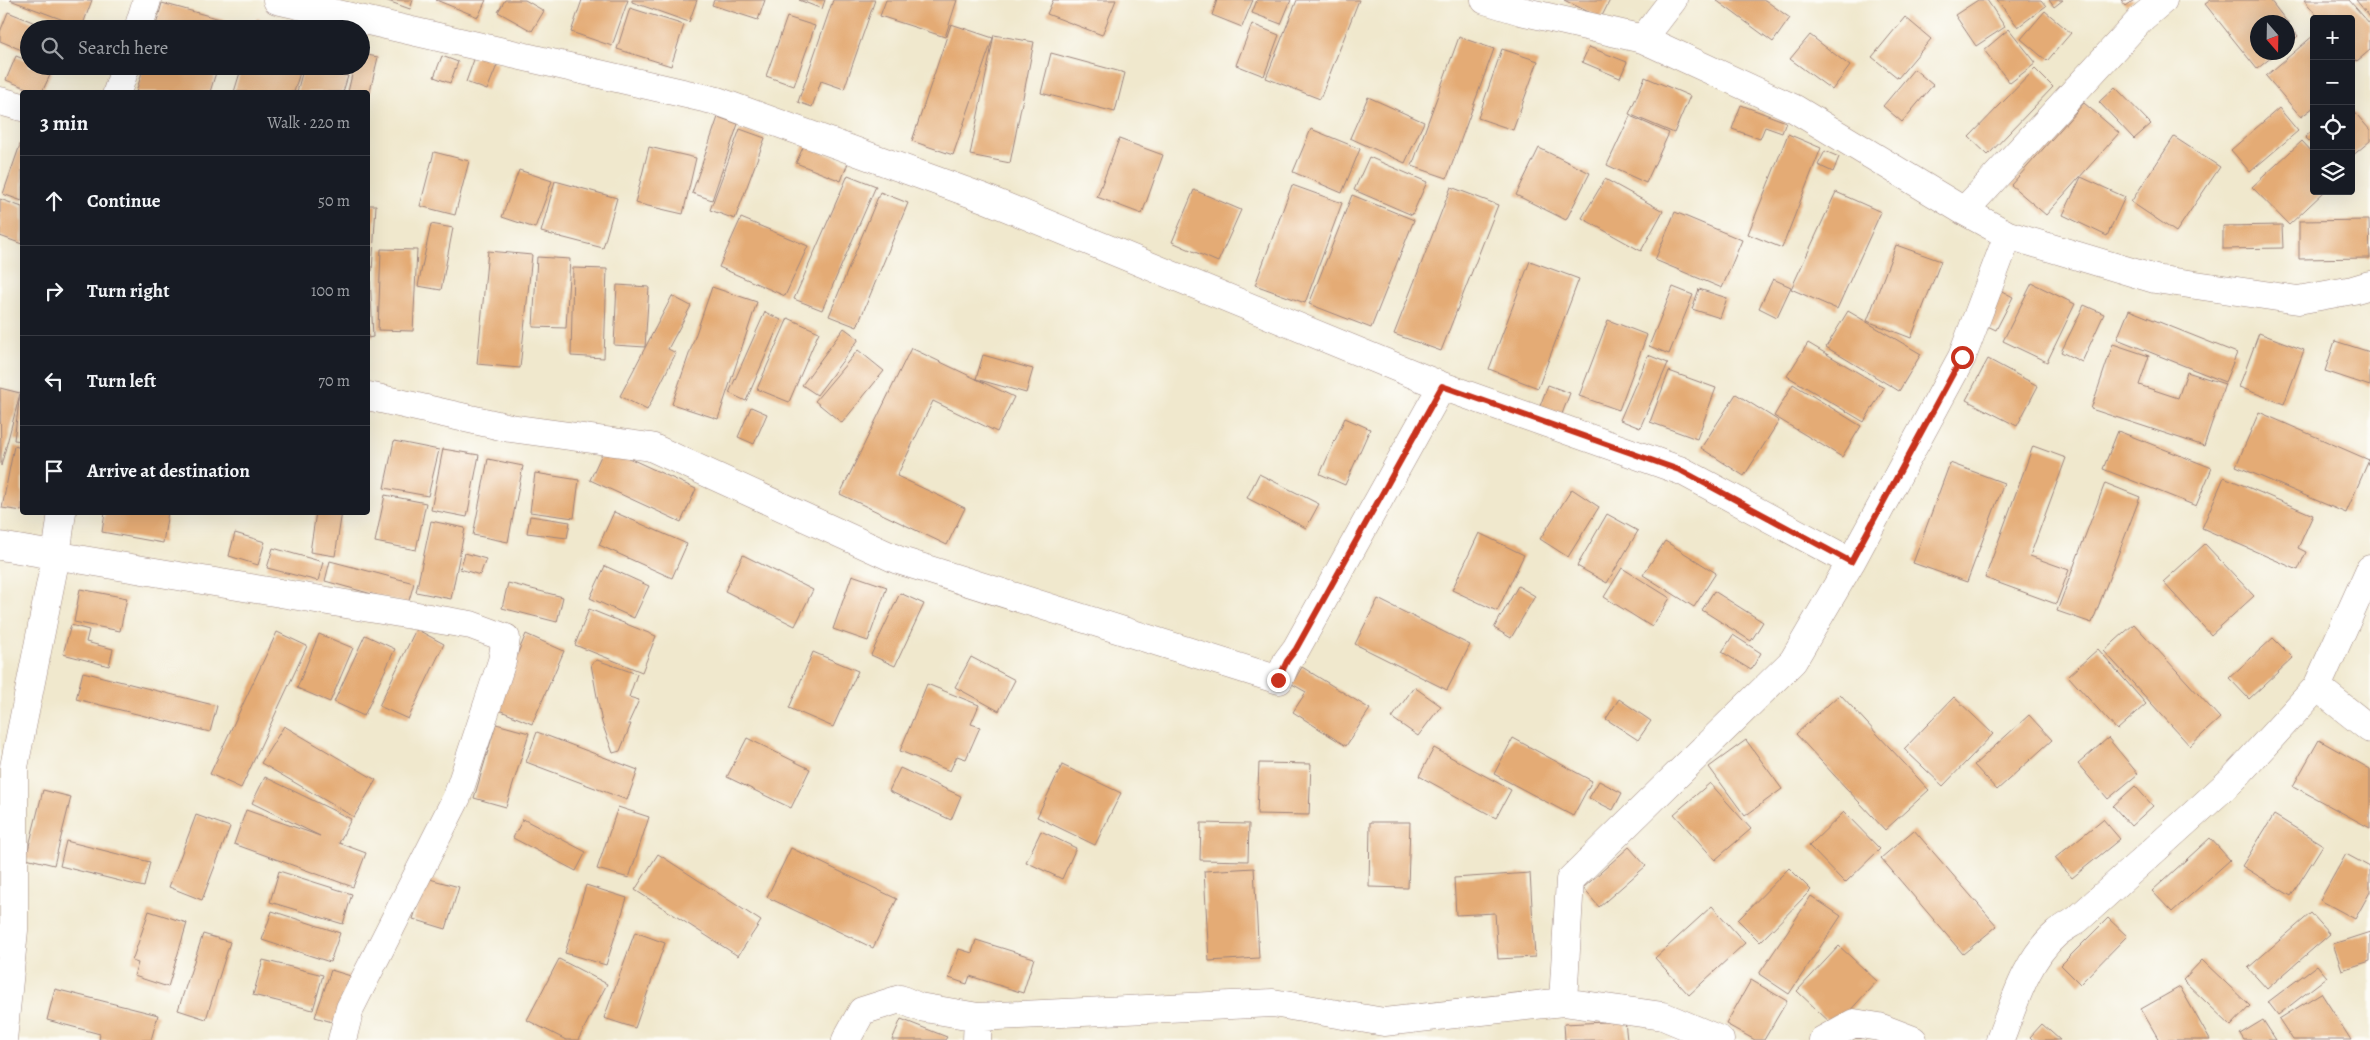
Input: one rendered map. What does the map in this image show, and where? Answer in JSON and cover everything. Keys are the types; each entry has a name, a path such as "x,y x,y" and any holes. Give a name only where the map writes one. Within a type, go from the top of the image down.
{"street":[{"path":"141,20 147,0"},
{"path":"277,0 364,20"},
{"path":"1485,0 1521,11 1643,39 1795,109 1964,212 2008,235 2155,279 2298,300 2370,285"},
{"path":"1643,39 1673,0"},
{"path":"1964,212 2143,17 2162,0"},
{"path":"370,21 717,101 984,198 1442,386 1682,471 1851,562"},
{"path":"118,90 123,75"},
{"path":"0,101 20,107"},
{"path":"1563,1002 1570,880 1792,661 1851,562 1962,357 2008,235"},
{"path":"370,396 510,428 651,447 898,560 1278,680 1442,386"},
{"path":"3,1040 14,767 56,556 62,515"},
{"path":"0,546 471,625 506,638 502,661 457,797 350,1008 342,1040"},
{"path":"2000,1040 2036,956 2056,934 2078,919 2234,778 2317,686 2370,569"},
{"path":"2317,686 2370,729"},
{"path":"846,1040 862,1011 900,999 977,1028 1274,1003 1382,1031 1563,1002 1664,1016 1720,1040"},
{"path":"1823,1040 1854,1023 1879,1027 1913,1040"}],"building":[{"path":"10,0 92,0 85,20 63,20"},
{"path":"385,0 413,0 410,9"},
{"path":"436,0 486,0 478,17"},
{"path":"505,0 525,0 544,11 532,31 498,12"},
{"path":"582,0 628,0 612,46 571,32"},
{"path":"632,0 697,0 689,22 632,2"},
{"path":"714,0 765,0 758,20 712,5"},
{"path":"799,0 825,0 822,9"},
{"path":"833,0 875,0 844,89 821,81 812,107 798,102"},
{"path":"886,0 957,0 945,37 880,16"},
{"path":"1053,0 1116,0 1102,35 1047,14"},
{"path":"1217,0 1253,0 1242,27 1212,15"},
{"path":"1257,0 1291,0 1281,24 1252,13"},
{"path":"1297,0 1359,0 1320,99 1266,78"},
{"path":"1564,0 1610,0 1601,18"},
{"path":"1716,0 1765,0 1790,18 1773,42"},
{"path":"1978,0 1987,0 2005,27 1976,46 1955,15"},
{"path":"1997,0 2041,0 2046,6 2018,27"},
{"path":"2049,0 2063,0 2054,7"},
{"path":"2121,0 2134,0 2126,6"},
{"path":"2211,0 2270,0 2282,15 2250,15 2250,60 2268,60 2257,69 2205,4"},
{"path":"2304,0 2349,0 2370,24 2370,50 2357,61 2355,59 2355,15 2317,15"},
{"path":"2356,0 2370,0 2370,17"},
{"path":"162,3 224,20 157,20"},
{"path":"630,8 684,25 671,66 617,49"},
{"path":"2045,11 2071,33 2047,61 2021,39"},
{"path":"8,12 28,20 20,20 20,49 0,41 0,32"},
{"path":"787,17 815,26 794,86 766,76"},
{"path":"1905,17 1931,39 1898,78 1872,57"},
{"path":"951,24 993,38 953,155 912,141"},
{"path":"1252,24 1279,35 1264,76 1236,65"},
{"path":"2009,29 2036,63 2010,83 1984,50"},
{"path":"994,35 1034,42 1010,163 970,155"},
{"path":"1810,35 1850,66 1832,90 1790,59"},
{"path":"1459,37 1494,49 1447,178 1412,166"},
{"path":"2310,38 2310,110 2301,117 2266,76 2285,60 2295,60 2295,51"},
{"path":"1589,47 1627,62 1620,78 1582,62"},
{"path":"1502,49 1538,61 1513,130 1478,118"},
{"path":"1051,53 1125,73 1115,112 1041,93"},
{"path":"476,54 498,63 487,90 466,82"},
{"path":"16,56 20,58 20,75 50,75 43,90 31,90 6,80"},
{"path":"370,56 378,57 370,91 348,90 352,75 370,75"},
{"path":"442,56 458,62 450,83 434,77"},
{"path":"1914,69 1933,85 1902,122 1883,106"},
{"path":"2035,69 2053,87 1988,155 1969,137"},
{"path":"141,75 215,75 211,90 137,90"},
{"path":"239,75 299,75 295,90 235,90"},
{"path":"302,75 348,76 344,90 298,90"},
{"path":"1645,77 1690,96 1674,133 1629,114"},
{"path":"2115,87 2151,124 2134,139 2099,102"},
{"path":"1368,97 1424,122 1405,163 1350,138"},
{"path":"2084,103 2119,133 2046,215 2011,185"},
{"path":"1741,105 1786,122 1782,133 1765,127 1760,139 1732,129"},
{"path":"2279,108 2298,131 2250,172 2231,150"},
{"path":"2355,113 2370,130 2370,141 2355,154"},
{"path":"1630,116 1669,133 1646,183 1607,165"},
{"path":"718,117 738,124 712,200 692,193"},
{"path":"740,129 765,138 735,219 710,210"},
{"path":"1311,129 1360,149 1342,193 1293,172"},
{"path":"2310,133 2310,142 2305,137"},
{"path":"1788,134 1821,148 1782,248 1748,234"},
{"path":"2174,137 2220,167 2176,232 2131,202"},
{"path":"1119,139 1163,155 1142,214 1097,197"},
{"path":"2302,141 2310,150 2310,195 2321,195 2289,225 2252,187"},
{"path":"20,145 20,200 3,194"},
{"path":"804,145 848,163 841,181 796,163"},
{"path":"649,147 696,158 683,214 635,203"},
{"path":"1539,148 1590,173 1566,220 1516,195"},
{"path":"1825,151 1839,157 1833,172 1818,165"},
{"path":"434,152 469,161 455,215 420,206"},
{"path":"1369,157 1427,182 1412,215 1354,190"},
{"path":"519,170 552,181 535,228 502,217"},
{"path":"848,175 876,186 822,310 794,299"},
{"path":"2081,177 2125,197 2107,236 2063,215"},
{"path":"1605,179 1663,211 1641,251 1582,218"},
{"path":"555,181 617,198 603,248 541,232"},
{"path":"1292,185 1342,203 1305,303 1255,285"},
{"path":"1451,187 1498,205 1441,351 1394,334"},
{"path":"1194,190 1241,210 1218,262 1172,242"},
{"path":"880,192 908,203 857,327 829,316"},
{"path":"1836,192 1881,212 1837,309 1791,289"},
{"path":"1352,195 1414,220 1371,328 1309,304"},
{"path":"0,199 20,206 20,243 0,236"},
{"path":"370,205 376,205 372,271 370,271"},
{"path":"1675,212 1742,240 1722,288 1655,260"},
{"path":"741,218 808,246 785,296 719,267"},
{"path":"2369,220 2370,258 2299,259 2299,221"},
{"path":"431,224 453,228 441,290 418,286"},
{"path":"2282,225 2283,248 2223,249 2223,226"},
{"path":"1896,245 1941,261 1911,338 1867,321"},
{"path":"381,249 417,250 413,331 378,330"},
{"path":"488,251 532,255 520,368 477,364"},
{"path":"537,257 570,259 566,328 533,327"},
{"path":"1530,261 1579,279 1538,388 1489,369"},
{"path":"573,268 607,269 604,358 571,356"},
{"path":"370,278 373,337 370,338"},
{"path":"1773,279 1791,287 1777,317 1759,308"},
{"path":"2032,283 2075,304 2047,362 2003,341"},
{"path":"617,285 649,287 645,347 614,345"},
{"path":"712,287 757,302 718,419 672,404"},
{"path":"1673,287 1693,295 1669,354 1649,346"},
{"path":"1699,289 1727,298 1720,318 1692,309"},
{"path":"1998,289 2013,297 1996,330 1981,323"},
{"path":"672,296 691,306 668,349 676,353 647,410 620,396"},
{"path":"2084,305 2104,314 2082,362 2061,352"},
{"path":"2129,310 2237,353 2225,382 2117,339"},
{"path":"1848,311 1921,354 1899,391 1826,347"},
{"path":"765,312 781,320 746,401 729,393"},
{"path":"788,318 819,332 789,402 757,389"},
{"path":"1608,320 1647,335 1619,410 1579,396"},
{"path":"844,328 859,339 817,395 802,385"},
{"path":"2259,333 2304,350 2284,404 2239,387"},
{"path":"2335,341 2370,352 2370,386 2325,371"},
{"path":"1808,343 1884,388 1864,422 1787,376"},
{"path":"2113,344 2149,356 2139,385 2178,398 2187,372 2225,384 2204,446 2091,409"},
{"path":"911,348 1014,397 997,432 933,401 897,476 965,508 947,545 840,494"},
{"path":"858,350 884,371 842,423 815,401"},
{"path":"983,355 1033,369 1026,393 976,379"},
{"path":"1648,355 1668,363 1640,428 1620,420"},
{"path":"1988,359 2038,386 2017,426 1966,400"},
{"path":"1669,371 1716,388 1697,439 1650,422"},
{"path":"1793,384 1861,426 1842,457 1774,416"},
{"path":"1548,385 1570,393 1562,414 1540,406"},
{"path":"0,388 20,393 1,466"},
{"path":"20,394 20,441 14,440"},
{"path":"1736,394 1779,421 1744,476 1701,448"},
{"path":"751,407 767,414 754,444 738,437"},
{"path":"2259,412 2369,460 2346,513 2236,466"},
{"path":"1345,418 1370,429 1345,485 1320,474"},
{"path":"2118,431 2212,468 2196,506 2103,469"},
{"path":"394,441 439,450 428,496 384,488"},
{"path":"14,446 20,448 20,511 2,508"},
{"path":"2033,446 2066,458 2030,556 2069,570 2056,604 1985,578"},
{"path":"605,447 696,489 681,522 590,480"},
{"path":"443,449 479,455 467,517 431,510"},
{"path":"488,459 523,466 508,542 473,535"},
{"path":"1950,463 2004,483 1967,582 1913,563"},
{"path":"535,473 579,480 574,518 530,512"},
{"path":"1259,474 1319,504 1306,528 1247,498"},
{"path":"2224,477 2313,515 2298,548 2306,552 2298,570 2202,528"},
{"path":"2105,483 2140,497 2092,623 2057,611"},
{"path":"1572,489 1599,507 1568,557 1540,539"},
{"path":"385,495 426,503 416,550 375,542"},
{"path":"614,512 687,544 672,578 599,545"},
{"path":"1607,514 1638,531 1607,583 1577,566"},
{"path":"105,515 168,515 163,543 102,532"},
{"path":"316,515 342,515 335,556 310,552"},
{"path":"530,516 570,522 567,538 527,533"},
{"path":"431,521 465,528 451,599 416,592"},
{"path":"235,533 265,542 258,565 229,556"},
{"path":"1479,533 1524,555 1497,611 1452,590"},
{"path":"1665,541 1716,573 1694,607 1643,575"},
{"path":"2205,544 2254,596 2211,635 2163,582"},
{"path":"273,548 323,562 318,581 267,568"},
{"path":"465,553 486,559 480,575 460,569"},
{"path":"743,555 813,590 795,626 725,591"},
{"path":"330,561 414,583 408,604 325,581"},
{"path":"605,566 649,586 634,618 590,598"},
{"path":"1622,568 1670,598 1652,627 1604,597"},
{"path":"852,575 887,587 868,641 833,629"},
{"path":"508,583 563,597 557,622 502,608"},
{"path":"1518,586 1535,596 1511,638 1494,628"},
{"path":"80,589 127,598 120,631 74,622"},
{"path":"1714,591 1763,622 1751,641 1702,610"},
{"path":"900,593 924,604 895,666 871,655"},
{"path":"1378,599 1470,645 1447,690 1355,644"},
{"path":"589,609 656,636 642,672 575,645"},
{"path":"2134,624 2220,718 2190,746 2104,651"},
{"path":"71,625 89,630 86,642 113,649 109,666 63,654"},
{"path":"416,629 444,644 408,719 379,706"},
{"path":"277,632 307,646 241,788 210,774"},
{"path":"319,634 353,648 330,702 297,688"},
{"path":"526,634 564,651 532,724 494,708"},
{"path":"365,635 395,649 364,716 334,702"},
{"path":"1733,635 1761,653 1751,670 1722,652"},
{"path":"2273,638 2293,658 2249,699 2229,678"},
{"path":"2098,649 2146,704 2117,730 2068,676"},
{"path":"813,652 858,671 833,727 789,708"},
{"path":"971,657 1015,680 999,711 955,687"},
{"path":"597,660 637,674 629,697 639,700 628,724 631,724 620,751 613,753 602,723 591,664"},
{"path":"1302,667 1370,709 1346,746 1293,712 1306,692 1292,684"},
{"path":"83,672 217,706 210,732 76,699"},
{"path":"927,684 979,705 971,724 980,727 966,759 957,756 950,771 900,751"},
{"path":"1414,687 1441,706 1418,736 1392,718"},
{"path":"1840,694 1929,790 1885,830 1796,734"},
{"path":"1954,697 1993,734 1943,786 1904,749"},
{"path":"1619,699 1651,721 1638,740 1606,719"},
{"path":"2029,715 2052,740 1997,790 1974,765"},
{"path":"496,724 529,733 506,807 474,798"},
{"path":"284,726 376,780 354,817 261,763"},
{"path":"537,732 638,770 627,800 526,762"},
{"path":"747,738 810,769 791,808 727,777"},
{"path":"1513,738 1592,781 1573,816 1494,774"},
{"path":"2108,738 2138,774 2108,799 2078,764"},
{"path":"1746,740 1782,789 1745,816 1709,767"},
{"path":"2319,740 2370,769 2370,828 2293,786"},
{"path":"1434,748 1511,790 1496,818 1419,776"},
{"path":"1259,763 1311,764 1309,815 1257,814"},
{"path":"1062,765 1121,793 1095,845 1037,817"},
{"path":"900,768 961,796 951,820 889,791"},
{"path":"265,777 351,819 339,843 366,853 353,887 234,844 246,810 320,836 252,803"},
{"path":"1599,781 1622,793 1613,810 1589,798"},
{"path":"1710,783 1751,829 1715,860 1674,814"},
{"path":"2135,786 2153,806 2131,826 2113,806"},
{"path":"43,790 71,797 54,865 26,858"},
{"path":"618,807 649,817 629,878 597,869"},
{"path":"1844,812 1880,849 1845,883 1809,846"},
{"path":"196,815 230,827 202,900 169,887"},
{"path":"2274,815 2323,845 2291,896 2242,866"},
{"path":"523,819 586,852 576,871 513,838"},
{"path":"2103,819 2120,839 2072,878 2055,858"},
{"path":"1370,822 1410,822 1408,888 1369,887"},
{"path":"1201,823 1249,824 1248,861 1200,860"},
{"path":"1914,830 1997,926 1963,954 1881,858"},
{"path":"1041,831 1076,848 1062,879 1026,862"},
{"path":"2210,838 2230,860 2172,912 2152,891"},
{"path":"66,841 150,862 144,887 60,866"},
{"path":"1629,847 1646,866 1599,907 1583,888"},
{"path":"791,848 897,899 873,948 767,897"},
{"path":"658,854 761,921 738,956 635,890"},
{"path":"2346,854 2370,867 2370,892 2355,919 2320,900"},
{"path":"1254,868 1259,958 1209,961 1204,871"},
{"path":"1789,868 1811,890 1760,942 1738,920"},
{"path":"279,871 352,894 343,924 270,902"},
{"path":"1530,873 1535,957 1498,959 1495,913 1456,915 1454,878"},
{"path":"426,878 459,887 446,929 413,919"},
{"path":"586,885 627,898 606,965 565,953"},
{"path":"1811,896 1841,916 1789,994 1759,974"},
{"path":"1712,906 1745,943 1689,995 1655,958"},
{"path":"149,911 187,923 168,987 134,976 138,963 132,961"},
{"path":"272,911 340,933 330,962 262,940"},
{"path":"2311,913 2330,934 2267,989 2248,968"},
{"path":"2108,918 2127,936 2080,984 2061,965"},
{"path":"635,932 665,943 635,1028 604,1018"},
{"path":"2370,932 2370,961 2342,970 2333,944"},
{"path":"203,934 230,942 206,1019 178,1010"},
{"path":"976,940 1034,958 1023,993 970,976 967,984 949,978 959,949 972,953"},
{"path":"1839,946 1877,981 1835,1027 1797,991"},
{"path":"559,959 607,984 578,1040 566,1040 527,1020"},
{"path":"263,960 323,975 313,1010 253,995"},
{"path":"2202,960 2250,1006 2231,1026 2183,980"},
{"path":"2317,965 2327,977 2278,1015 2268,1002"},
{"path":"331,970 354,977 339,1024 315,1017"},
{"path":"1751,980 1787,1001 1764,1040 1755,1040 1726,1024"},
{"path":"2180,987 2210,1040 2159,1040 2141,1009"},
{"path":"55,989 158,1015 151,1040 99,1040 100,1034 47,1020"},
{"path":"2321,993 2351,1040 2293,1040 2279,1019"},
{"path":"901,1019 947,1037 945,1040 892,1040"},
{"path":"2263,1020 2276,1040 2244,1040 2240,1034"},
{"path":"1625,1021 1627,1040 1565,1040 1564,1024"},
{"path":"2042,1024 2060,1040 2033,1040 2030,1037"}],"route":[{"path":"1278,680 1442,386 1682,471 1851,562 1962,357"}]}
